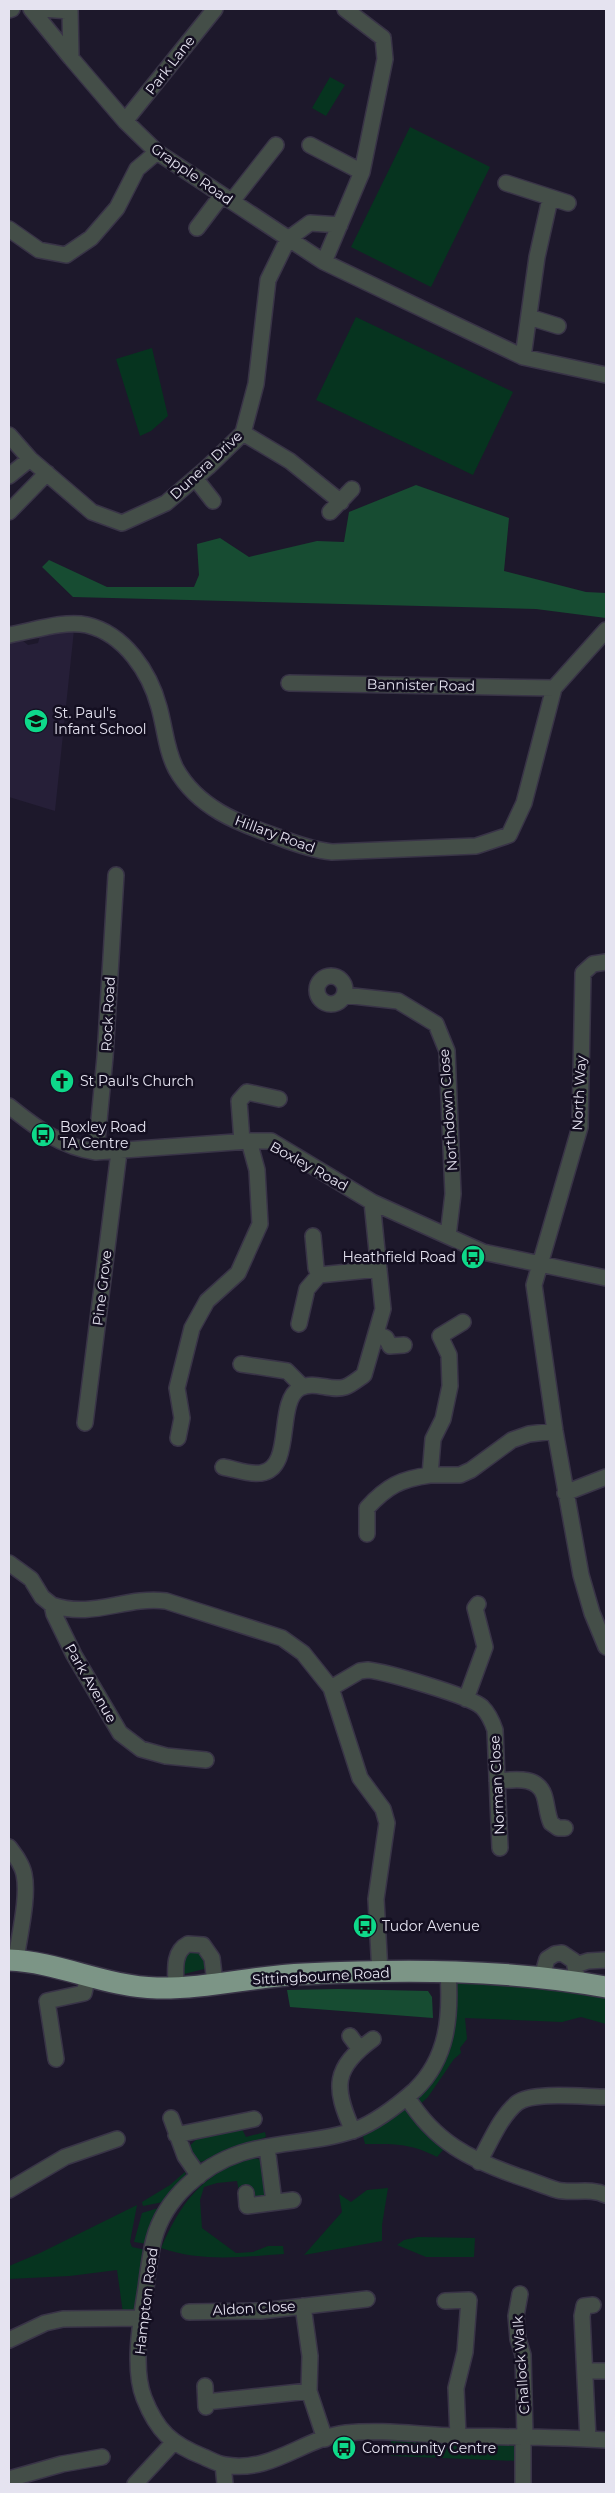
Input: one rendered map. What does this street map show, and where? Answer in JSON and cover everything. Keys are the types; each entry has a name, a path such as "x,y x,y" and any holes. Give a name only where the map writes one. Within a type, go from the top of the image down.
{"highway":[{"name":"Sittingbourne Road","path":"12,1960 126,1985 176,1988 304,1974 448,1972 542,1977 577,1974 606,1987"}],"street":[{"name":"Grapple Road","path":"31,9 125,121 158,152 324,262 523,357 606,375"},
{"path":"42,9 70,10 71,58"},
{"name":"Park Lane","path":"125,121 214,9"},
{"path":"324,262 362,172 385,58 383,38 345,9"},
{"path":"310,145 362,172"},
{"path":"197,228 276,146"},
{"path":"9,228 39,250 66,255 91,238 118,208 137,170 158,152"},
{"path":"506,183 550,199 568,203"},
{"path":"523,357 537,257 550,199"},
{"path":"288,239 310,223 340,225"},
{"name":"Dunera Drive","path":"9,435 46,473 92,512 122,523 166,503 243,433 256,384 268,280 288,239"},
{"path":"529,317 558,326"},
{"path":"243,433 290,461 335,507 352,489"},
{"path":"9,476 30,458"},
{"path":"9,512 46,473"},
{"path":"195,478 213,501"},
{"name":"Hillary Road","path":"9,635 68,624 88,626 111,637 134,657 144,670 152,686 174,763 185,782 197,796 219,813 242,824 313,850 332,852 476,846 508,835 524,803 554,688 605,630"},
{"name":"Bannister Road","path":"289,683 554,688"},
{"name":"Rock Road","path":"96,1152 105,1057 116,875"},
{"name":"North Way","path":"539,1265 580,1127 583,974 593,964 606,962"},
{"name":"Northdown Close","path":"344,995 398,1001 436,1024 447,1051 453,1194 448,1236"},
{"path":"178,1438 182,1418 177,1388 185,1347 192,1328 207,1301 238,1273 260,1224 257,1170 246,1141 239,1101 247,1092 279,1099"},
{"name":"Boxley Road","path":"9,1106 40,1131 82,1150 96,1152 119,1152 246,1141 271,1141 372,1202 483,1252 606,1278"},
{"name":"Pine Grove","path":"84,1423 119,1152"},
{"path":"223,1467 259,1474 269,1471 278,1462 291,1397 303,1387 312,1384 344,1388 364,1375 384,1309 372,1202"},
{"path":"313,1236 316,1268 319,1275"},
{"path":"539,1265 534,1285 565,1493 586,1593 606,1648"},
{"path":"298,1324 307,1289 319,1275 379,1269"},
{"path":"430,1475 433,1439 443,1419 450,1386 449,1355 440,1336 462,1322"},
{"path":"376,1333 386,1338 390,1346 404,1345"},
{"path":"241,1364 287,1371 303,1387"},
{"path":"367,1534 367,1508 378,1496 406,1478 430,1475 460,1475 471,1470 512,1440 529,1434 555,1431"},
{"path":"565,1493 606,1477"},
{"name":"Park Avenue","path":"9,1563 31,1579 42,1597 52,1605 54,1614 74,1655 120,1733 141,1748 166,1756 206,1760"},
{"path":"52,1605 66,1610 96,1610 150,1599 166,1602 282,1638 303,1652 331,1688 360,1778 383,1809 388,1823 376,1899 380,1973"},
{"path":"466,1699 485,1647 475,1608 478,1604"},
{"name":"Norman Close","path":"331,1688 360,1671 368,1670 466,1699 482,1707 493,1724 500,1848"},
{"path":"497,1781 529,1780 538,1786 544,1796 551,1823 558,1828 566,1828"},
{"path":"9,1847 17,1857 24,1874 24,1896 12,1960"},
{"path":"176,1988 176,1960 178,1953 188,1944 203,1945 210,1953 214,1983"},
{"path":"577,1974 588,1961 606,1960"},
{"name":"Hampton Road","path":"448,1972 449,2014 442,2049 427,2076 408,2097 353,2131 306,2143 267,2147 241,2153 198,2176 172,2201 154,2237 150,2260 141,2318 139,2362 142,2392 150,2411 174,2443 223,2465 250,2466 270,2462 325,2439 342,2434 379,2432 606,2440"},
{"path":"56,2058 47,2001 84,1993 88,1976"},
{"path":"350,2036 360,2048"},
{"path":"353,2131 342,2100 340,2083 345,2064 360,2048 373,2039"},
{"path":"408,2097 420,2117 442,2139 479,2162 559,2191 582,2189 606,2195"},
{"path":"479,2162 502,2122 520,2101 539,2097 606,2097"},
{"path":"171,2118 185,2156 198,2176"},
{"path":"176,2135 249,2123"},
{"path":"9,2190 41,2169 95,2141 118,2139"},
{"path":"267,2147 274,2202"},
{"path":"246,2193 247,2206 293,2200"},
{"name":"Challock Walk","path":"520,2294 516,2316 518,2339 523,2355 523,2484"},
{"name":"Aldon Close","path":"189,2312 205,2317 367,2299"},
{"path":"444,2301 469,2300 465,2352 456,2388 458,2436"},
{"path":"588,2439 582,2316 584,2306 593,2305"},
{"name":"Aldon Close","path":"303,2306 310,2356 310,2391 325,2439"},
{"path":"9,2340 45,2323 62,2327 141,2318"},
{"path":"585,2371 606,2371"},
{"path":"205,2386 206,2405 310,2391"},
{"path":"135,2484 174,2443"},
{"path":"9,2482 62,2464 102,2457"},
{"path":"223,2465 226,2484"}],"shaded area":[{"name":"St. Paul's Infant School","path":"74,630 55,811 9,797 9,643 23,641 28,645 38,643 40,636"}],"green space":[{"path":"330,77 345,85 326,116 312,108"},
{"path":"410,127 490,167 431,287 351,247"},
{"path":"356,317 513,392 473,475 316,400"},
{"path":"152,348 168,416 151,431 140,436 116,359"},
{"path":"416,485 509,518 504,571 586,592 606,593 606,618 536,609 73,597 42,567 49,560 107,587 194,587 199,575 197,544 220,538 249,557 317,541 344,542 349,512"},
{"path":"185,1950 203,1950 208,1968 184,1974 181,1972"},
{"path":"448,1973 606,1987 606,2024 581,2017 562,2022 465,2018 467,2039 460,2048 461,2053 454,2059 428,2097 415,2109 448,2144 437,2157 419,2149 402,2145 365,2144 361,2128 437,2062"},
{"path":"287,1990 428,1991 432,1997 433,2018 290,2007"},
{"path":"241,2127 246,2137 265,2132 266,2137 233,2149 214,2159 194,2163 189,2148 198,2139 212,2133"},
{"path":"247,2157 263,2162 268,2198 253,2199 249,2190 239,2191 237,2181 217,2183 204,2187 200,2200 202,2228 236,2253 253,2252 268,2246 283,2246 284,2254 206,2257 161,2248 177,2217 194,2193 216,2174"},
{"path":"186,2171 184,2181 168,2201 143,2206 142,2202 170,2185"},
{"path":"388,2188 382,2225 382,2241 304,2255 342,2212 339,2194 351,2202 367,2190"},
{"path":"137,2205 130,2242 132,2247 146,2250 135,2313 123,2313 117,2270 70,2276 9,2279 9,2266 40,2253"},
{"path":"168,2205 148,2244 134,2242 142,2213"},
{"path":"418,2237 475,2238 474,2257 426,2257 397,2245 404,2240"},
{"path":"391,2440 460,2440 513,2445 519,2455 518,2461 391,2456"}],"place":[{"name":"St. Paul's Infant School","path":"36,721"},
{"name":"St Paul's Church","path":"62,1081"},
{"name":"Boxley Road TA Centre","path":"43,1135"},
{"name":"Heathfield Road","path":"473,1257"},
{"name":"Tudor Avenue","path":"365,1926"},
{"name":"Community Centre","path":"344,2448"}]}
